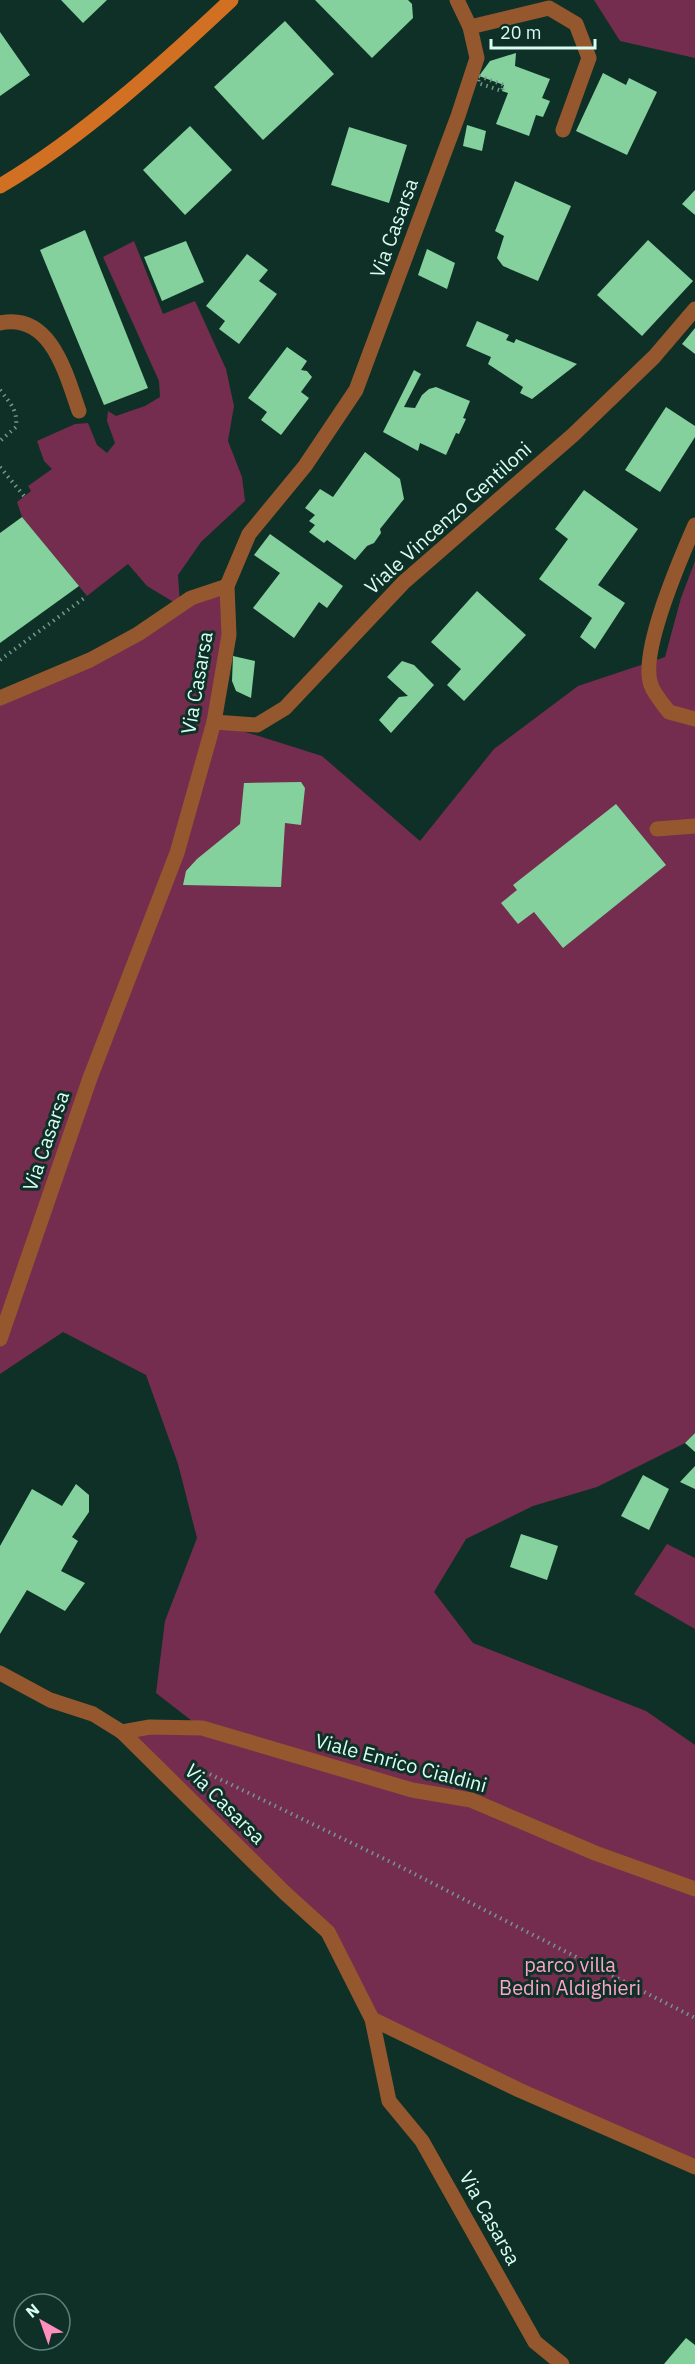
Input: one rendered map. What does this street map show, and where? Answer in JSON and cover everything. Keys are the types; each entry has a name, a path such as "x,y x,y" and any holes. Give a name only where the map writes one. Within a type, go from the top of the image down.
{"street":[{"path":"0,186 52,152 182,46 231,0"},
{"name":"Via Casarsa","path":"0,1339 90,1078 177,853 214,722 229,635 227,586 249,534 305,466 356,390 477,58 470,27 456,0"},
{"path":"470,27 549,8 576,24 589,58 563,130"},
{"name":"Viale Vincenzo Gentiloni","path":"214,722 257,725 285,708 404,582 573,435 654,357 695,309"},
{"path":"0,323 26,323 40,331 61,360 79,411"},
{"path":"695,525 669,589 650,661 650,685 669,712 695,718"},
{"path":"0,698 90,660 138,634 191,598 227,586"},
{"path":"657,829 695,826"},
{"name":"Via Casarsa","path":"0,1673 50,1700 93,1714 122,1732 285,1893 328,1932 372,2019 388,2101 422,2141 536,2342 562,2364"},
{"name":"Viale Enrico Cialdini","path":"122,1732 150,1726 202,1728 412,1790 471,1800 595,1853 695,1889"},
{"path":"372,2019 519,2090 695,2167"}],"path":[{"path":"0,390 16,409 17,418 16,427 0,441"},
{"path":"0,467 24,496"},
{"path":"0,660 87,596"},
{"path":"190,1765 395,1864 695,2018"}],"green space":[{"path":"594,0 695,0 695,58 620,41"},
{"name":"parco villa Bedin Aldighieri","path":"134,241 163,314 195,301 226,369 234,406 228,441 242,477 245,501 201,542 178,575 180,605 227,586 214,722 322,756 420,841 494,749 578,686 665,657 681,598 695,561 695,1433 685,1443 597,1487 533,1506 466,1539 434,1592 473,1643 646,1711 695,1745 695,2167 372,2019 328,1932 122,1732 201,1728 156,1693 165,1621 197,1538 178,1464 146,1375 63,1332 0,1374 0,698 180,606 147,586 128,564 87,596 22,517 17,502 31,491 28,486 52,469 44,461 37,441 75,424 88,423 97,445 107,453 115,443 107,421 108,411 116,416 145,406 160,397 159,381 103,257"},
{"path":"667,1544 695,1558 695,1629 634,1594"}],"building":[{"path":"61,0 107,0 83,23"},
{"path":"315,0 408,0 412,4 413,18 372,58"},
{"path":"285,21 334,74 263,140 214,87"},
{"path":"0,32 30,75 0,96"},
{"path":"516,53 515,66 550,79 542,98 550,101 543,117 536,115 529,136 496,124 508,93 502,91 504,85 479,76 490,61"},
{"path":"603,73 626,85 629,78 657,92 627,155 576,131"},
{"path":"467,125 486,131 482,151 463,146"},
{"path":"190,126 232,170 185,215 143,170"},
{"path":"349,127 407,145 389,203 331,185"},
{"path":"515,181 571,206 538,281 503,266 497,258 504,236 495,231"},
{"path":"695,190 695,215 682,204"},
{"path":"85,230 148,388 104,405 40,250"},
{"path":"648,240 693,281 642,336 597,295"},
{"path":"186,241 204,282 162,301 144,257"},
{"path":"427,249 455,263 447,289 418,275"},
{"path":"247,254 268,270 259,281 277,294 239,344 219,329 225,321 206,306"},
{"path":"477,321 509,335 506,340 514,343 516,339 577,364 532,399 520,393 523,387 488,364 491,357 466,346"},
{"path":"695,328 695,354 682,344"},
{"path":"287,347 307,361 301,370 307,371 312,377 301,392 309,398 281,435 261,420 267,412 248,398"},
{"path":"414,370 421,374 404,407 415,408 422,395 436,387 470,401 463,418 466,419 459,434 456,433 446,455 420,443 418,451 383,432"},
{"path":"666,407 695,426 695,437 660,492 625,470"},
{"path":"365,452 400,479 404,499 380,529 381,533 374,543 367,546 355,560 327,540 324,543 309,532 315,525 309,521 315,515 305,508 320,489 333,497"},
{"path":"584,490 638,529 598,585 625,603 595,649 580,637 592,618 539,579 568,539 555,529"},
{"path":"22,517 79,586 0,643 0,533"},
{"path":"270,534 343,586 327,608 319,602 294,638 253,608 280,573 254,555"},
{"path":"477,591 526,635 464,701 447,685 461,669 431,642"},
{"path":"233,656 255,661 251,698 236,691 232,681"},
{"path":"402,661 414,665 434,685 391,733 379,720 399,697 408,696 387,677"},
{"path":"301,782 305,788 301,825 285,823 281,887 183,885 186,871 197,859 240,824 244,783"},
{"path":"616,804 666,865 563,948 534,912 518,924 501,903 517,890 513,885"},
{"path":"695,1433 695,1452 685,1443"},
{"path":"695,1466 695,1489 680,1482"},
{"path":"643,1475 669,1489 649,1530 621,1516"},
{"path":"76,1484 89,1495 89,1512 72,1537 78,1541 61,1571 85,1583 65,1611 27,1590 0,1634 0,1546 32,1489 62,1506"},
{"path":"521,1534 558,1546 547,1580 510,1567"},
{"path":"686,2338 695,2345 695,2364 664,2364"}]}
